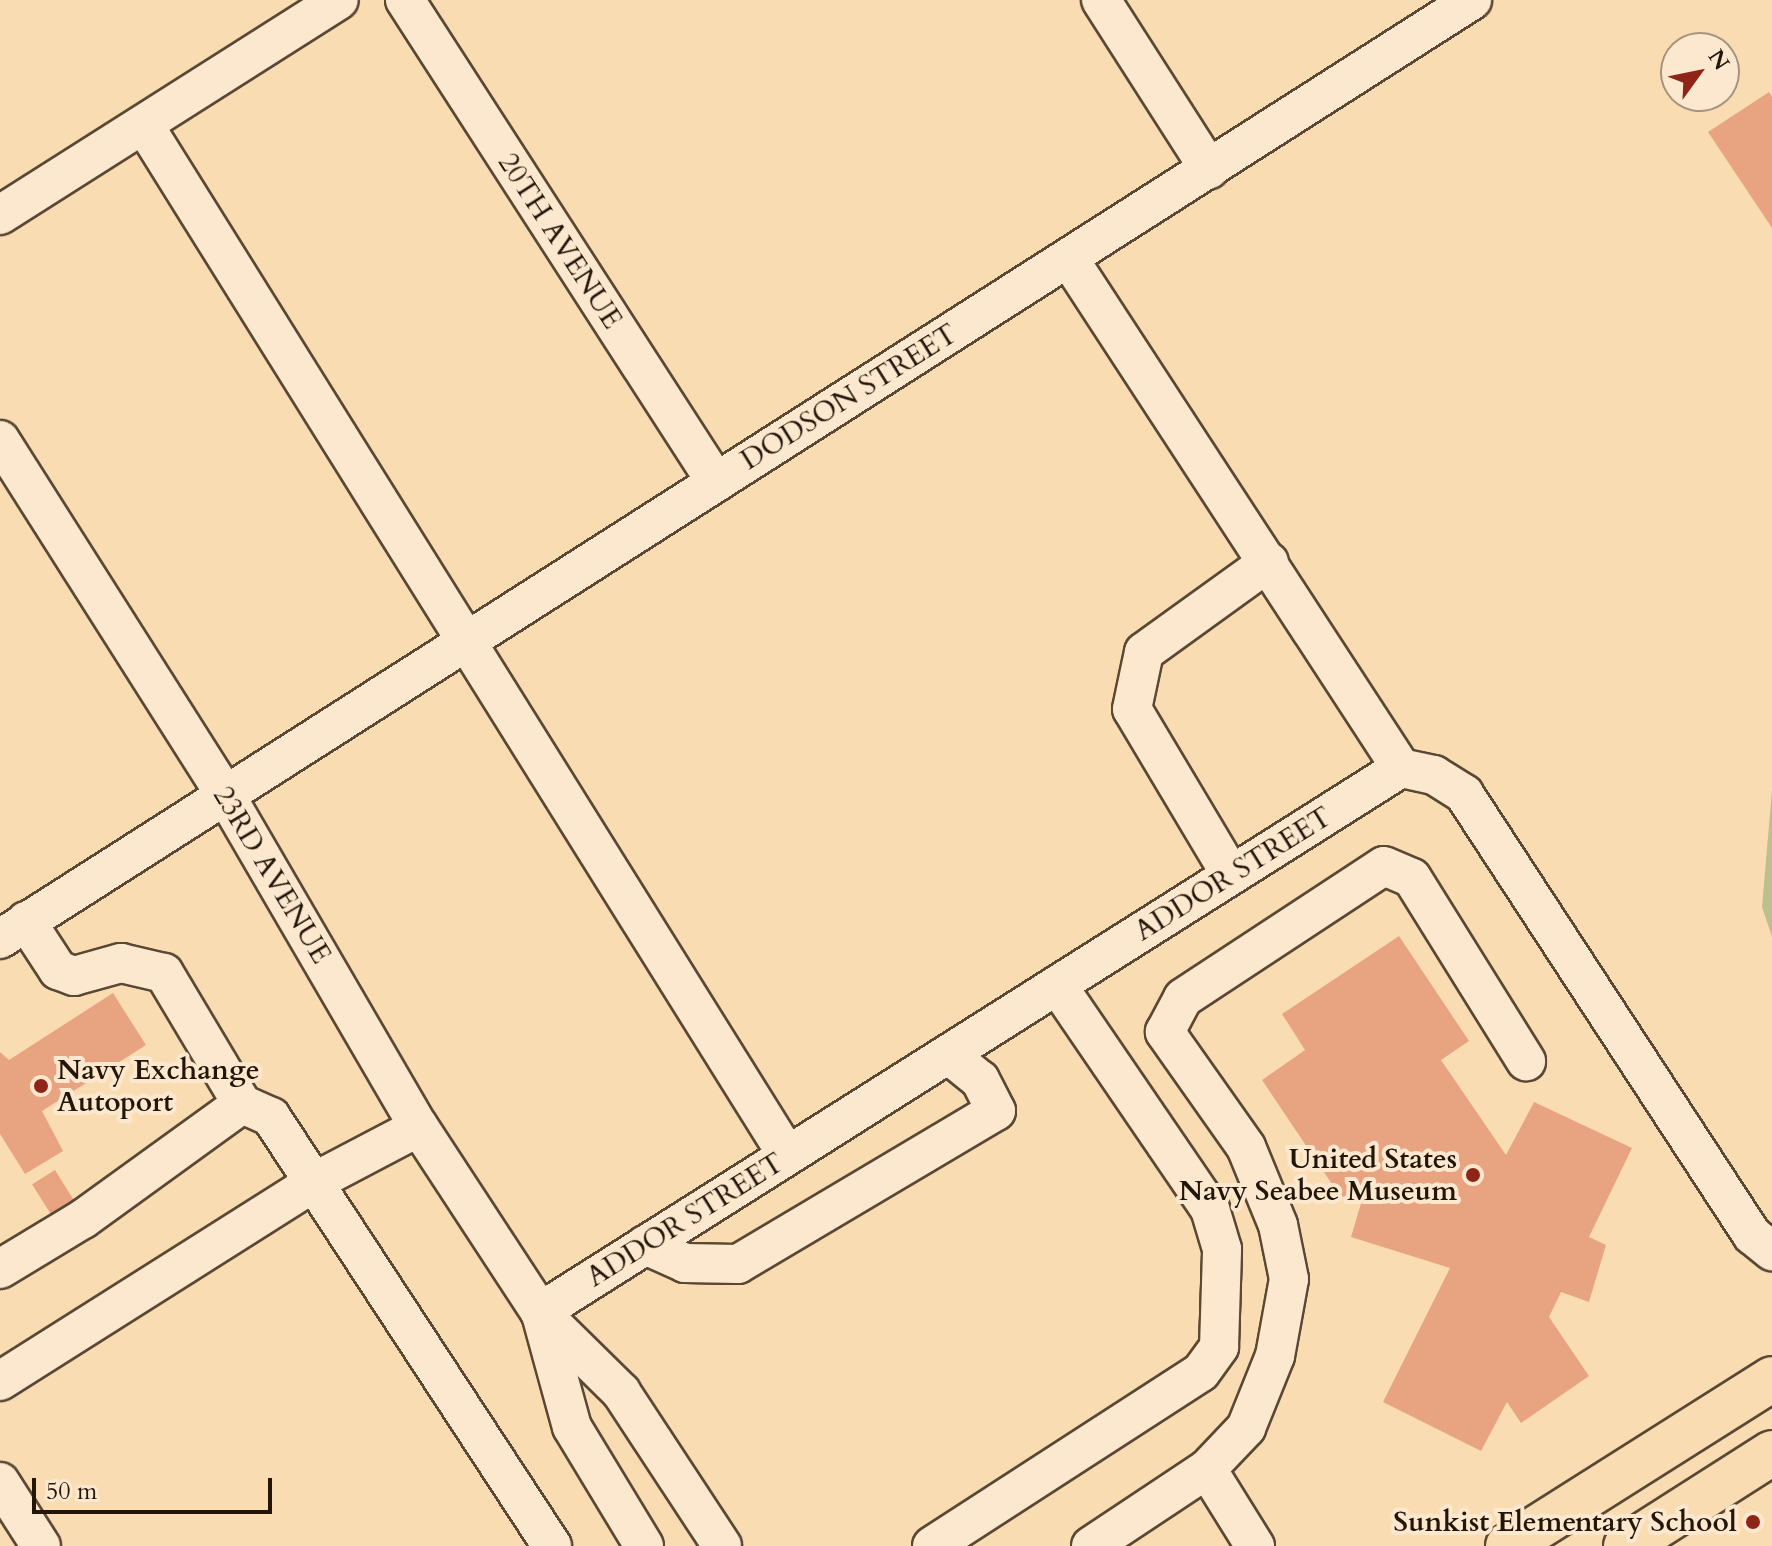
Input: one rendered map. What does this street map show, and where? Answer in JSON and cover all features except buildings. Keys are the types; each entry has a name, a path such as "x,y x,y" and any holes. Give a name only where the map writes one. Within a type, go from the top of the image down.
{"main road":[{"path":"1508,1546 1772,1379"},
{"path":"1626,1546 1772,1453"}],"street":[{"path":"0,215 339,0"},
{"name":"20TH AVENUE","path":"405,0 716,482"},
{"path":"1101,0 1209,169"},
{"name":"DODSON STREET","path":"13,930 1472,0"},
{"path":"144,125 469,640 787,1155"},
{"path":"1069,259 1401,768 1434,775 1464,794 1752,1235 1772,1251"},
{"name":"23RD AVENUE","path":"0,440 226,796 419,1127 540,1312 621,1392 722,1546"},
{"path":"1231,875 1132,709 1144,652 1269,562"},
{"name":"ADDOR STREET","path":"540,1312 1401,768"},
{"path":"1091,1546 1207,1469 1246,1428 1263,1395 1289,1279 1278,1225 1246,1147 1165,1032 1183,998 1384,866 1412,878 1526,1061"},
{"path":"13,930 58,970 74,976 121,963 164,973 242,1104 271,1117 316,1181 552,1546"},
{"path":"932,1546 1201,1372 1219,1347 1222,1249 1210,1209 1057,985"},
{"path":"645,1245 685,1263 738,1264 996,1111 980,1080 948,1054"},
{"path":"0,1269 83,1219 242,1104"},
{"path":"0,1381 316,1181 419,1127"},
{"name":"23RD AVENUE","path":"540,1312 572,1427 644,1546"},
{"path":"1207,1469 1255,1546"},
{"path":"0,1482 41,1546"}],"green space":[{"path":"1772,790 1772,937 1762,907"}],"place":[{"name":"Navy Exchange Autoport","path":"41,1086"},
{"name":"United States Navy Seabee Museum","path":"1473,1175"},
{"name":"Sunkist Elementary School","path":"1753,1522"}]}
